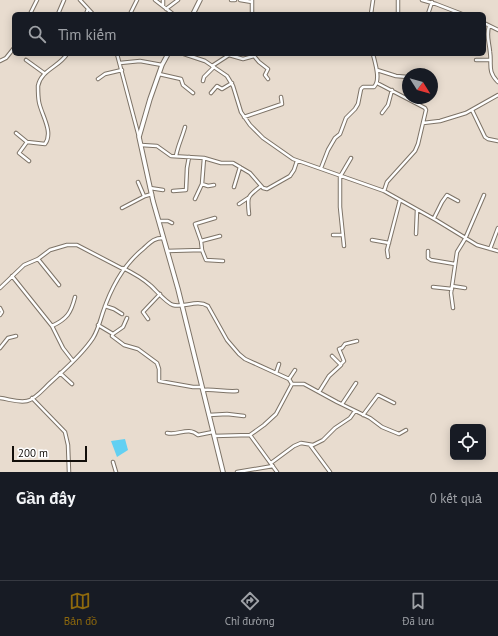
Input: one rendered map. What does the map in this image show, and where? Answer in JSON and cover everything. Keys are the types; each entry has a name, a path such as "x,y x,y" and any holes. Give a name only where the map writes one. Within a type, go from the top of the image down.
{"main road":[{"path":"193,12 200,0"},
{"path":"167,56 162,65 139,137 150,188 182,306 223,472"}],"street":[{"path":"31,12 37,0"},
{"path":"59,12 64,0"},
{"path":"80,0 91,12"},
{"path":"131,12 137,0"},
{"path":"155,0 170,12"},
{"path":"163,0 165,8"},
{"path":"165,8 178,0"},
{"path":"240,0 252,1 252,12"},
{"path":"371,12 373,0"},
{"path":"398,0 398,12"},
{"path":"422,0 432,2 457,12"},
{"path":"429,12 432,2"},
{"path":"486,25 498,30"},
{"path":"489,26 487,37 490,52 490,68 494,78 498,82"},
{"path":"0,61 6,58 12,50"},
{"path":"16,133 27,142 45,144 47,142 47,129 39,102 38,84 44,73 60,63 65,56"},
{"path":"118,56 139,137"},
{"path":"191,56 201,59 227,76 232,83 244,116 257,133 282,153 297,161 321,168 384,191 434,218 476,246 498,251"},
{"path":"203,81 204,77 213,66 228,56"},
{"path":"232,56 243,59 254,56 268,69 265,75 268,78"},
{"path":"321,168 324,156 333,141 340,134 346,118 358,104 361,89 363,87 374,87 377,83 377,70 374,56"},
{"path":"26,60 44,73"},
{"path":"476,60 490,60"},
{"path":"120,64 140,61 162,65"},
{"path":"98,79 105,74 122,70"},
{"path":"377,70 402,76"},
{"path":"159,74 181,79 184,86 193,93"},
{"path":"211,94 217,86 222,89 232,83"},
{"path":"377,83 426,108 415,151 387,182 384,191"},
{"path":"382,112 388,105 392,90"},
{"path":"422,122 440,121 472,110 498,95"},
{"path":"244,116 282,104 282,97"},
{"path":"472,110 485,137 498,141"},
{"path":"176,156 178,144 182,140 185,127"},
{"path":"27,142 19,153 29,161"},
{"path":"141,145 157,146 170,155 190,158 204,158 221,163 233,163 250,173 261,186 267,189 288,178 293,173 297,161"},
{"path":"173,191 186,190 187,168 190,158"},
{"path":"195,199 202,184 204,158"},
{"path":"344,246 340,207 340,175 351,158"},
{"path":"234,187 240,167"},
{"path":"138,182 144,196"},
{"path":"202,184 208,186 214,185"},
{"path":"239,204 261,186"},
{"path":"150,188 163,190"},
{"path":"122,208 144,196 152,194"},
{"path":"434,218 447,195 458,201"},
{"path":"453,308 452,288 457,252 465,239 484,196"},
{"path":"248,198 249,214"},
{"path":"388,257 387,250 400,200"},
{"path":"416,234 417,210"},
{"path":"215,218 196,224 206,260 223,261"},
{"path":"159,221 168,221 172,223"},
{"path":"490,249 498,228"},
{"path":"333,235 343,235"},
{"path":"201,241 220,236"},
{"path":"0,398 27,401 83,351 92,339 114,285 123,269 150,241 156,238 163,238"},
{"path":"372,240 389,243"},
{"path":"0,288 24,265 38,259 50,250 74,244 138,276 174,306 186,306 192,303 204,304 208,306 227,340 239,354 245,359 290,379 292,384 276,414 250,435 198,435 189,431 172,434 167,433"},
{"path":"167,251 202,250"},
{"path":"428,251 428,258 431,260 455,264"},
{"path":"38,259 59,286"},
{"path":"12,276 52,326 63,348 72,361"},
{"path":"433,287 465,288"},
{"path":"148,319 143,312 160,294"},
{"path":"52,326 68,315 73,306 75,297"},
{"path":"105,306 122,314"},
{"path":"0,308 2,312 0,315"},
{"path":"113,334 123,326 127,318"},
{"path":"98,325 113,334 112,336 124,345 138,349 157,363 159,369 159,381 225,392 237,391"},
{"path":"0,348 8,338 16,336"},
{"path":"319,392 330,376 344,361 339,349 345,344 357,341"},
{"path":"332,356 341,364"},
{"path":"276,372 279,364"},
{"path":"290,379 295,370"},
{"path":"60,373 72,384"},
{"path":"342,404 356,383"},
{"path":"292,384 304,384 370,418 382,427 400,434 406,430"},
{"path":"363,415 378,395 394,403"},
{"path":"32,398 65,432 68,446 69,472"},
{"path":"270,463 294,446 301,443 310,445 316,444 323,440 335,428 350,418 355,411"},
{"path":"209,415 227,414 244,416"},
{"path":"250,435 277,472"},
{"path":"310,445 330,472"},
{"path":"113,462 116,472"},
{"path":"237,472 273,466"}],"water":[{"path":"125,439 128,450 117,457 111,441"}]}
